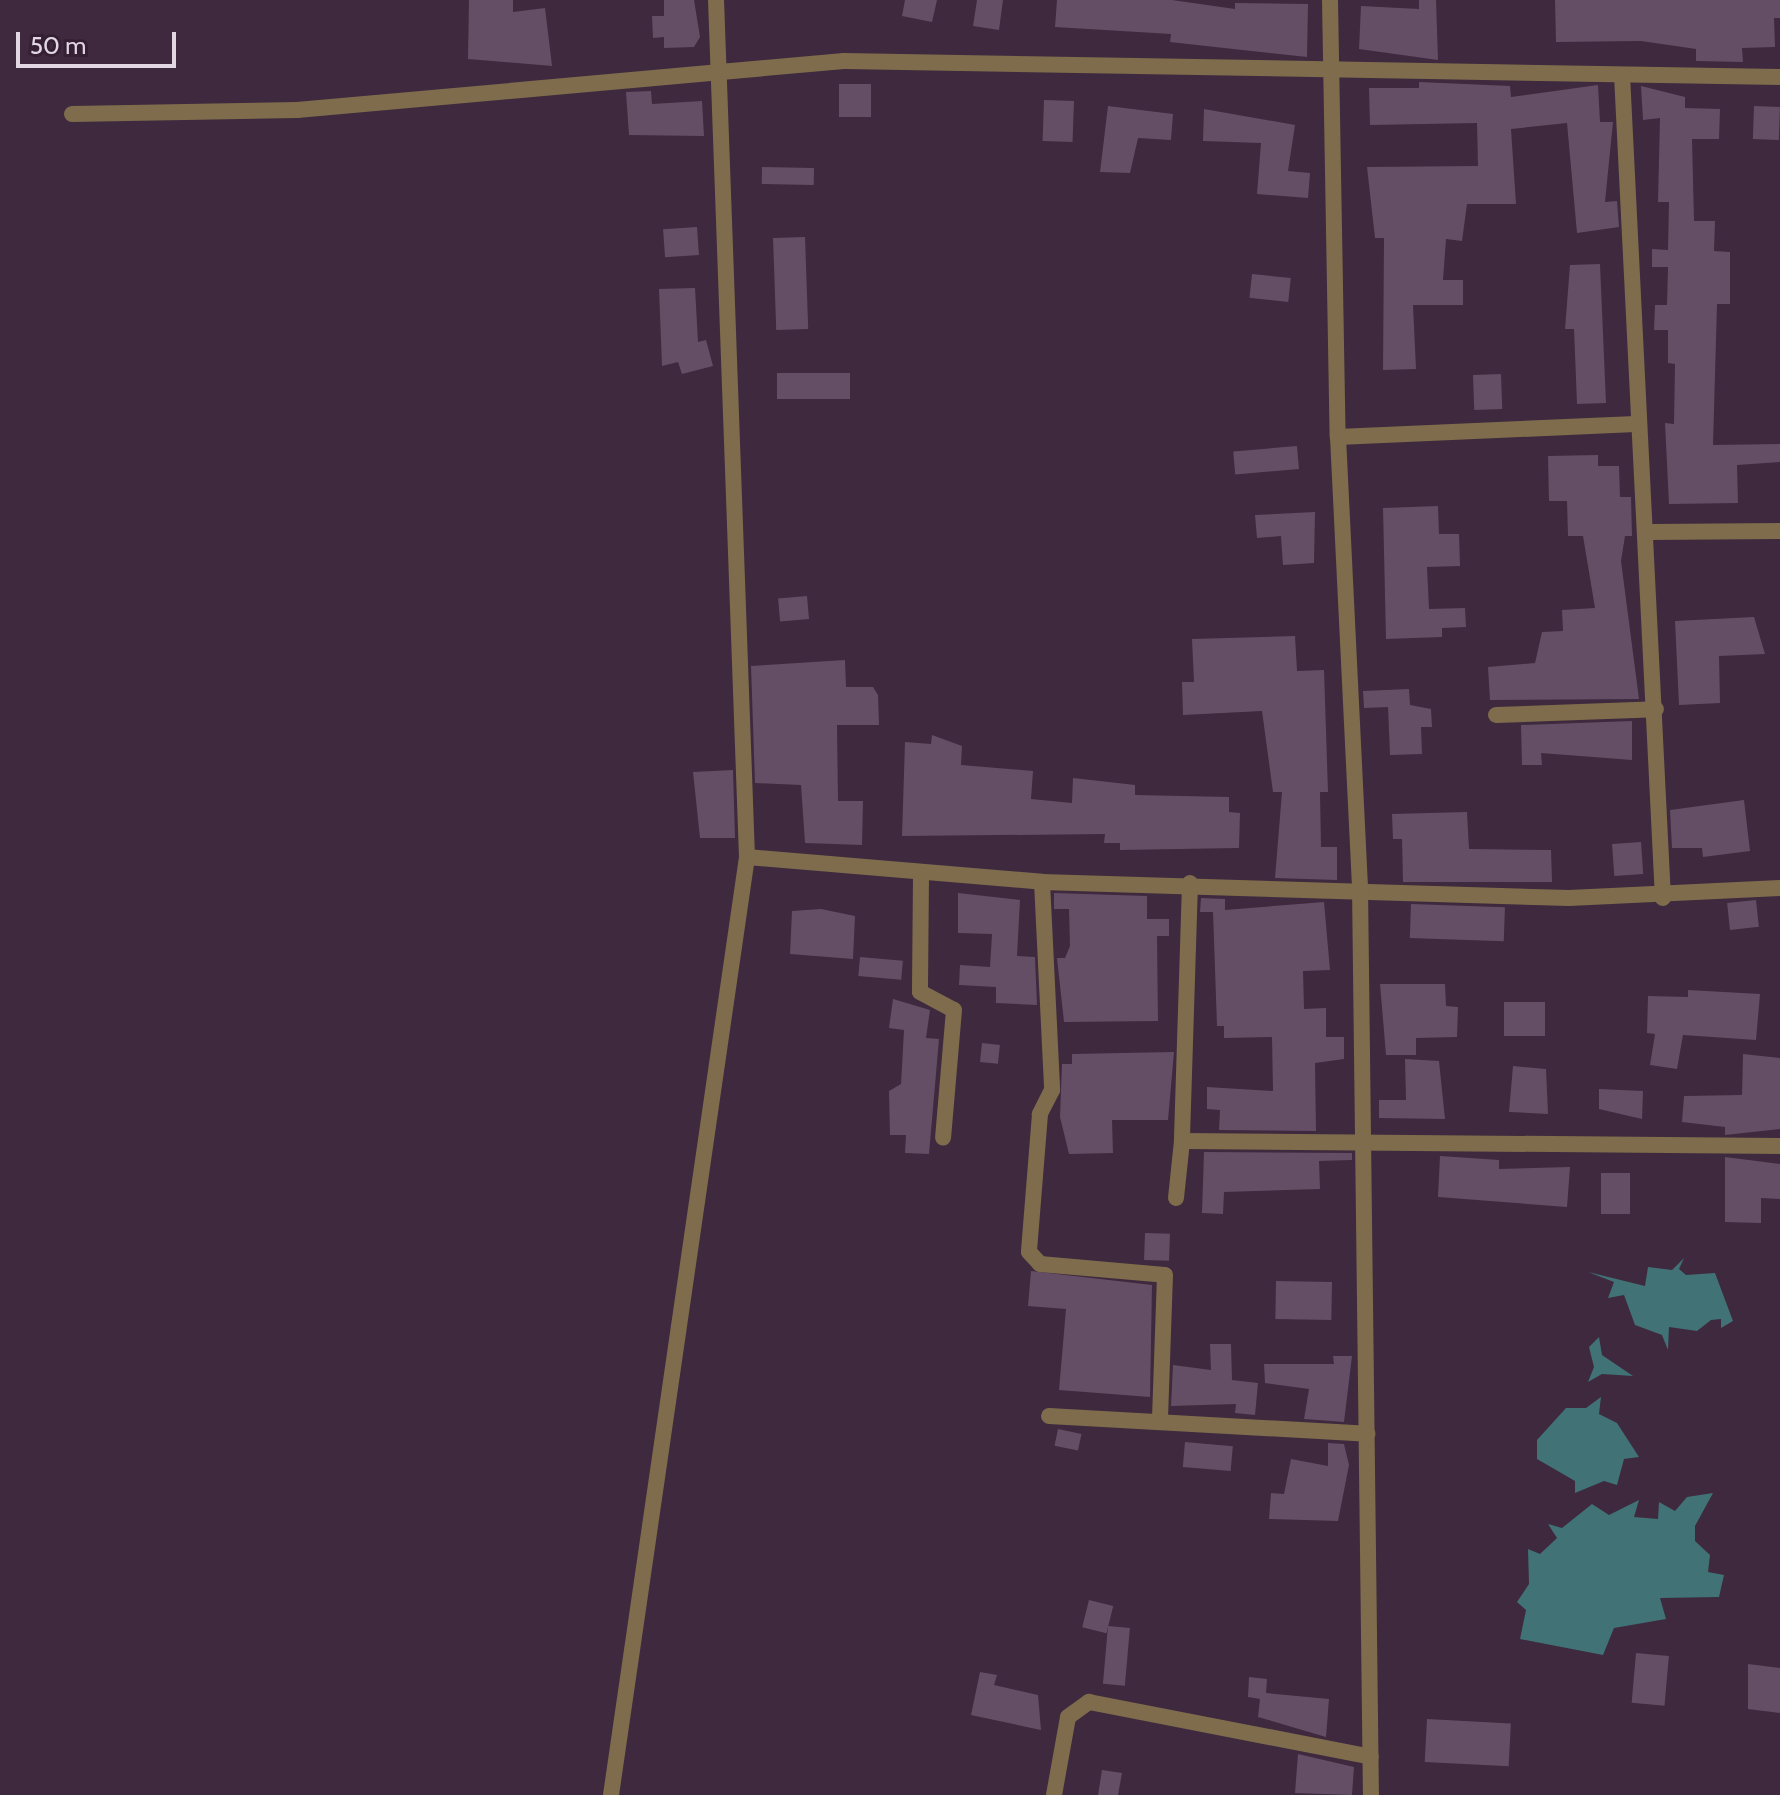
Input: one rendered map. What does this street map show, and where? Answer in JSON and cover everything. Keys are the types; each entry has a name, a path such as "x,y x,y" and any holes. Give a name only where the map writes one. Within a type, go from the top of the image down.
{"street":[{"path":"611,1795 747,857 716,0"},
{"path":"1330,0 1338,437 1360,887 1371,1795"},
{"path":"72,114 297,110 718,70 960,61 1330,71 1780,77"},
{"path":"1622,75 1636,424 1650,532 1663,898"},
{"path":"1338,437 1636,424"},
{"path":"1650,532 1780,531"},
{"path":"1496,715 1656,709"},
{"path":"747,857 921,875 1042,882 1360,887 1663,898 1780,888"},
{"path":"921,875 920,992 954,1010 943,1138"},
{"path":"1042,882 1052,1090 1040,1114 1029,1252 1040,1264 1165,1275 1160,1417"},
{"path":"1176,1198 1182,1141 1190,883"},
{"path":"1182,1141 1363,1140 1780,1146"},
{"path":"1049,1416 1160,1417 1367,1434"},
{"path":"1054,1795 1068,1717 1089,1702 1371,1757"}],"shaded area":[{"path":"1684,1258 1679,1269 1686,1275 1715,1273 1733,1321 1721,1328 1721,1319 1711,1320 1697,1331 1669,1327 1668,1350 1662,1335 1635,1325 1624,1295 1608,1298 1614,1282 1588,1272 1645,1286 1648,1267 1672,1270"},
{"path":"1599,1337 1602,1355 1633,1376 1602,1374 1588,1382 1594,1367 1589,1347"},
{"path":"1601,1397 1599,1414 1617,1423 1639,1457 1624,1459 1617,1485 1604,1481 1575,1493 1575,1481 1537,1459 1537,1440 1566,1408 1586,1408"},
{"path":"1713,1493 1695,1526 1695,1541 1710,1555 1708,1572 1724,1575 1719,1597 1660,1598 1666,1619 1614,1628 1603,1655 1520,1639 1526,1610 1517,1602 1529,1584 1528,1549 1540,1554 1557,1538 1548,1524 1562,1528 1592,1504 1609,1515 1639,1500 1634,1517 1658,1519 1659,1502 1675,1511 1687,1497"}],"building":[{"path":"469,0 513,0 513,12 545,8 552,66 468,59"},
{"path":"664,0 694,0 700,37 694,47 664,48 664,37 653,38 652,16 664,16"},
{"path":"905,0 937,0 932,22 902,16"},
{"path":"977,0 1003,0 999,30 973,26"},
{"path":"1057,0 1172,0 1235,9 1235,3 1308,4 1307,57 1170,42 1171,34 1055,27"},
{"path":"1419,0 1436,0 1438,60 1359,49 1361,6 1419,9"},
{"path":"1555,0 1780,0 1780,18 1774,18 1775,47 1742,48 1743,62 1696,61 1696,49 1641,41 1556,42"},
{"path":"1419,82 1510,86 1511,97 1598,85 1600,122 1613,122 1605,202 1617,201 1619,227 1577,233 1567,123 1511,129 1516,204 1467,204 1462,241 1446,239 1443,280 1463,280 1463,305 1413,305 1416,369 1383,370 1384,238 1375,238 1367,167 1478,166 1477,123 1370,125 1369,88 1419,88"},
{"path":"839,84 871,84 871,117 839,117"},
{"path":"1641,86 1685,97 1685,108 1720,109 1719,139 1692,139 1694,221 1715,221 1714,251 1730,252 1730,304 1717,304 1713,445 1780,444 1780,462 1737,465 1738,503 1669,504 1665,423 1674,424 1675,364 1668,363 1668,330 1654,330 1655,305 1667,305 1668,267 1652,267 1652,249 1668,250 1669,202 1658,202 1660,118 1643,120"},
{"path":"651,91 652,104 702,101 704,136 629,135 626,92"},
{"path":"1044,100 1074,101 1073,142 1043,141"},
{"path":"1108,106 1173,114 1171,140 1138,138 1130,173 1100,172"},
{"path":"1754,106 1780,107 1779,140 1753,139"},
{"path":"1204,109 1295,125 1288,171 1310,173 1308,198 1257,194 1261,143 1203,141"},
{"path":"762,167 814,168 814,185 762,184"},
{"path":"697,227 699,255 665,257 663,229"},
{"path":"805,237 808,329 776,330 773,238"},
{"path":"1600,264 1606,403 1577,404 1574,329 1565,329 1570,265"},
{"path":"1252,274 1291,278 1288,302 1249,298"},
{"path":"695,288 698,342 706,340 713,366 682,374 678,362 662,366 659,289"},
{"path":"777,373 850,373 850,399 777,399"},
{"path":"1501,374 1502,409 1474,410 1473,375"},
{"path":"1297,446 1299,469 1235,474 1233,452"},
{"path":"1598,455 1598,466 1619,466 1620,497 1631,497 1632,536 1625,536 1621,561 1639,699 1490,700 1488,667 1535,663 1542,632 1563,631 1562,610 1595,608 1583,536 1568,536 1567,501 1549,501 1548,456"},
{"path":"1438,506 1439,534 1459,534 1460,566 1427,567 1429,609 1465,608 1466,627 1442,628 1442,637 1386,639 1383,508"},
{"path":"1315,512 1314,563 1283,565 1281,536 1257,538 1255,515"},
{"path":"807,596 809,619 780,621 778,599"},
{"path":"1754,617 1765,654 1719,656 1720,703 1679,705 1675,621"},
{"path":"1295,636 1297,671 1324,670 1328,792 1320,792 1321,847 1337,847 1337,880 1275,878 1282,792 1273,792 1262,711 1183,715 1182,682 1194,682 1192,639"},
{"path":"845,660 846,687 873,687 878,695 879,725 837,725 838,801 863,801 862,845 805,843 801,785 755,783 751,666"},
{"path":"1409,689 1410,705 1431,709 1432,727 1421,727 1422,754 1390,755 1388,707 1364,708 1363,691"},
{"path":"1632,721 1632,760 1541,753 1542,765 1522,765 1521,725"},
{"path":"932,735 962,746 961,765 1033,771 1031,799 1072,803 1073,778 1135,785 1135,795 1229,797 1229,812 1240,813 1239,848 1120,850 1120,843 1104,843 1105,834 902,836 905,742 931,744"},
{"path":"733,770 735,838 700,838 693,772"},
{"path":"1744,800 1750,851 1703,857 1702,848 1672,848 1670,810"},
{"path":"1467,812 1469,849 1551,850 1552,882 1403,882 1402,839 1393,839 1392,814"},
{"path":"1641,842 1643,874 1614,876 1612,844"},
{"path":"958,893 1020,900 1017,956 1035,957 1037,1005 996,1003 996,987 959,985 960,965 990,967 992,934 958,933"},
{"path":"1054,893 1147,896 1147,919 1169,919 1169,936 1157,936 1158,1021 1064,1022 1057,958 1065,958 1070,946 1069,909 1054,909"},
{"path":"1201,898 1225,899 1225,910 1324,902 1330,970 1303,971 1304,1009 1326,1008 1326,1037 1344,1037 1344,1059 1315,1063 1316,1131 1219,1130 1220,1110 1207,1109 1207,1087 1273,1091 1272,1037 1224,1038 1224,1026 1217,1026 1213,912 1200,912"},
{"path":"1756,900 1759,927 1730,930 1727,903"},
{"path":"1411,904 1505,907 1504,941 1410,938"},
{"path":"821,909 855,916 853,959 790,954 792,911"},
{"path":"860,957 903,961 901,980 858,976"},
{"path":"1380,984 1445,984 1446,1006 1458,1007 1457,1037 1416,1038 1416,1055 1386,1055"},
{"path":"1688,990 1760,994 1756,1040 1683,1035 1677,1069 1650,1065 1655,1034 1647,1033 1648,996 1688,997"},
{"path":"893,999 930,1010 926,1038 939,1039 929,1154 905,1153 906,1135 890,1135 889,1091 901,1084 904,1030 889,1028"},
{"path":"1504,1002 1545,1002 1545,1036 1504,1036"},
{"path":"982,1043 1000,1045 998,1064 980,1062"},
{"path":"1174,1052 1168,1120 1112,1120 1113,1153 1069,1154 1060,1117 1062,1064 1072,1064 1072,1054"},
{"path":"1743,1054 1780,1058 1780,1129 1725,1135 1725,1127 1682,1122 1684,1096 1742,1095"},
{"path":"1405,1059 1439,1061 1445,1119 1379,1118 1379,1100 1406,1100"},
{"path":"1513,1066 1546,1069 1548,1114 1509,1112"},
{"path":"1599,1089 1643,1091 1642,1119 1599,1109"},
{"path":"1204,1152 1352,1153 1352,1160 1319,1161 1320,1189 1224,1192 1223,1214 1202,1213"},
{"path":"1440,1156 1499,1160 1499,1169 1570,1167 1567,1207 1438,1197"},
{"path":"1725,1157 1780,1164 1780,1199 1761,1198 1761,1223 1725,1222"},
{"path":"1601,1173 1630,1173 1630,1214 1601,1214"},
{"path":"1145,1233 1170,1234 1169,1261 1144,1260"},
{"path":"1031,1271 1152,1285 1150,1397 1059,1390 1066,1309 1028,1306"},
{"path":"1276,1281 1332,1282 1331,1320 1275,1319"},
{"path":"1210,1344 1231,1344 1232,1380 1258,1383 1255,1415 1235,1413 1236,1404 1171,1406 1173,1365 1211,1370"},
{"path":"1333,1356 1352,1356 1344,1422 1304,1419 1309,1389 1265,1383 1264,1364 1334,1364"},
{"path":"1058,1429 1081,1434 1078,1451 1054,1446"},
{"path":"1185,1442 1233,1446 1231,1471 1183,1467"},
{"path":"1328,1443 1344,1444 1349,1465 1338,1521 1269,1519 1271,1493 1284,1494 1291,1459 1328,1466"},
{"path":"1089,1600 1113,1606 1106,1633 1082,1627"},
{"path":"1108,1626 1130,1628 1125,1686 1103,1684"},
{"path":"1636,1653 1669,1656 1665,1706 1632,1703"},
{"path":"1748,1664 1780,1668 1780,1713 1748,1709"},
{"path":"980,1672 997,1675 994,1685 1038,1695 1041,1730 971,1715"},
{"path":"1249,1677 1267,1679 1266,1693 1329,1699 1326,1737 1258,1717 1260,1699 1248,1697"},
{"path":"1427,1719 1511,1723 1509,1766 1425,1762"},
{"path":"1298,1754 1354,1767 1352,1795 1295,1793"},
{"path":"1102,1770 1122,1773 1118,1795 1098,1795"}]}
